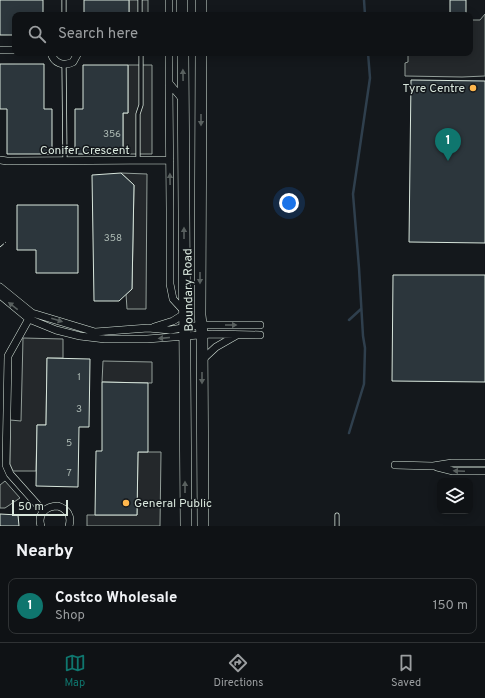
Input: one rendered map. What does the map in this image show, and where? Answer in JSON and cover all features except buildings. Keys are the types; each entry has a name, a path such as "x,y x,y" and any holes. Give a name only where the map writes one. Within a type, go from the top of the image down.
{"main road":[{"path":"201,0 201,12"},
{"name":"Boundary Road","path":"183,56 186,526"},
{"name":"Boundary Road","path":"201,56 203,526"}],"street":[{"path":"169,0 169,12"},
{"path":"0,50 12,50"},
{"path":"53,56 56,62 64,64 73,62 76,56"},
{"path":"148,328 173,321 184,313 173,299 170,289 170,56"},
{"path":"169,83 184,101"},
{"name":"Conifer Crescent","path":"0,160 7,161 39,158 65,161 170,160"},
{"path":"0,287 31,316 95,332 148,328 185,332"},
{"path":"0,295 31,316 56,330 80,336 105,339 147,339 185,332 260,325"},
{"path":"31,316 8,356 6,465 10,474 43,511"},
{"path":"202,330 239,334 260,334"},
{"path":"202,360 216,347 239,334"},
{"path":"433,466 452,462 485,463"},
{"path":"395,465 433,466 452,470 485,471"},
{"path":"41,526 40,517 43,511 47,507 52,506 63,507 67,511 70,516 69,526"}],"lane":[{"path":"64,0 64,12"},
{"path":"140,0 140,12"},
{"path":"138,161 138,114 141,105 141,56"},
{"path":"64,64 65,161"},
{"path":"337,526 338,515"}],"shaded area":[{"path":"129,0 148,0 148,12 129,12"},
{"path":"485,14 485,76 405,76 405,63 408,62 408,56 473,56 473,20 480,20"},
{"path":"128,65 152,65 152,154 123,154 123,113 128,113"},
{"path":"121,173 147,174 146,309 127,309 126,294 132,289 134,185"},
{"path":"23,338 63,339 63,358 47,358 46,425 37,425 36,471 13,471 10,464 10,420 21,421"},
{"path":"103,361 152,362 152,383 102,382"},
{"path":"138,452 161,452 160,526 87,526 87,515 137,515"},
{"path":"5,481 20,498 5,508 0,508 0,485"}],"waterway":[{"path":"364,0 365,12"},
{"path":"349,433 364,384 365,348 353,194 370,78 368,56"},
{"path":"349,320 361,309"}],"fence":[{"path":"0,247 6,242"}],"place":[{"name":"Tyre Centre","path":"473,88"},
{"name":"Costco Wholesale","path":"448,161"},
{"name":"General Public","path":"126,503"}]}
